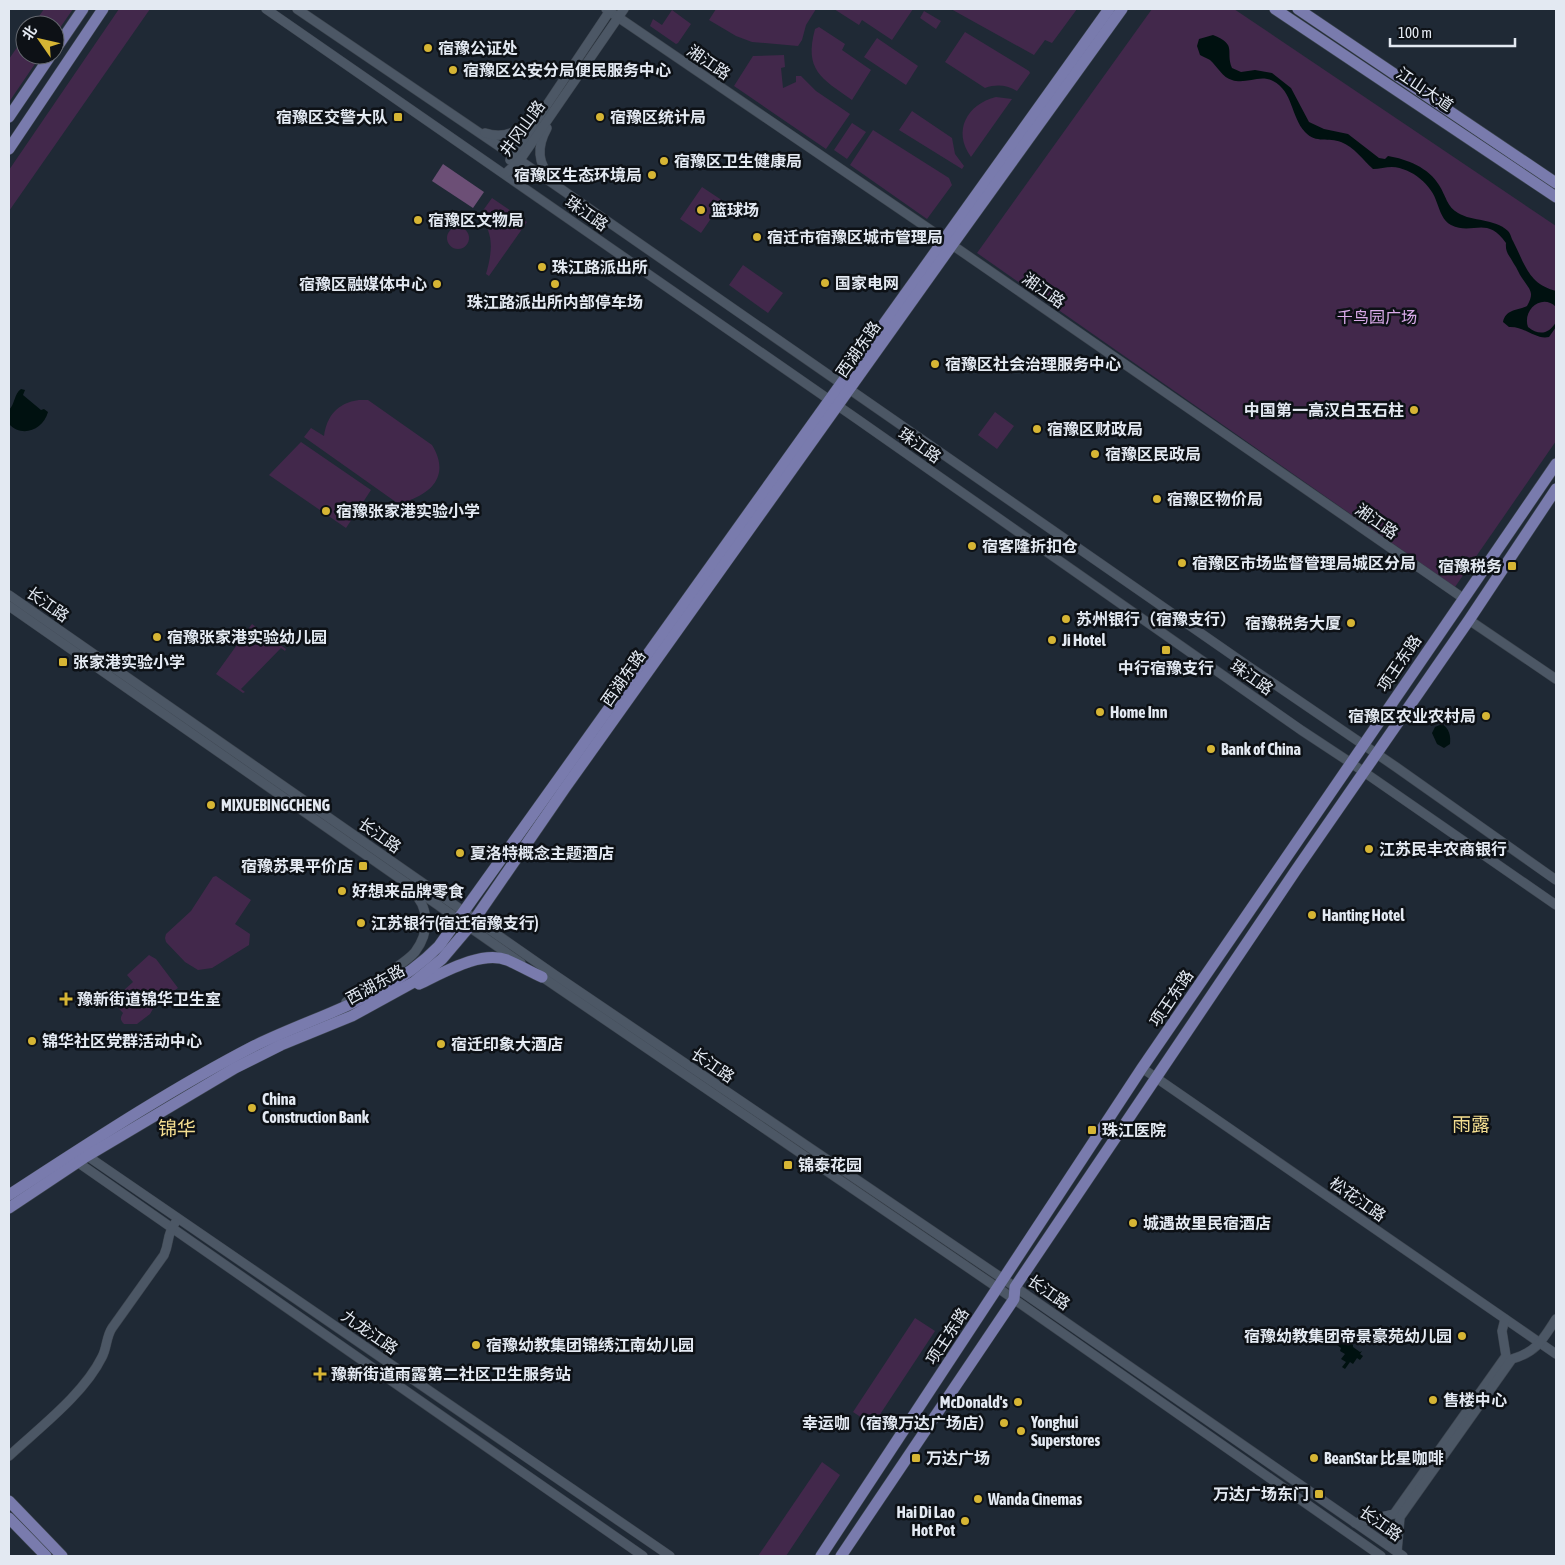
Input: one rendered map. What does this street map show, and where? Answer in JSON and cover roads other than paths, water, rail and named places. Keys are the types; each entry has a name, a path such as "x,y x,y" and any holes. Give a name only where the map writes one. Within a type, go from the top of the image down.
{"main road":[{"path":"65,35 83,9"},
{"path":"9,149 103,9"},
{"name":"西湖东路","path":"9,1195 235,1068 281,1045 352,1016 414,982 442,959 472,922 1058,82 1112,14 1123,9"},
{"name":"江山大道","path":"1275,9 1556,197"},
{"name":"江山大道","path":"1298,9 1556,183"},
{"path":"9,117 44,65"},
{"name":"西湖东路","path":"9,1208 133,1115 232,1058 271,1038 352,1004 416,968 439,946 834,403"},
{"name":"项王东路","path":"821,1556 1143,1066 1556,464"},
{"name":"项王东路","path":"841,1556 1014,1299 1015,1287 1556,489"},
{"path":"352,1016 462,965 482,959 506,960 542,978"},
{"path":"9,1501 62,1556"},
{"path":"9,1518 46,1556"}],"street":[{"name":"珠江路","path":"266,9 1301,730 1556,905"},
{"name":"珠江路","path":"297,9 564,191 1556,880"},
{"name":"井冈山路","path":"563,89 609,9"},
{"name":"湘江路","path":"609,9 1463,598"},
{"name":"井冈山路","path":"505,174 563,89 624,9"},
{"path":"477,131 498,136 519,130 563,89"},
{"path":"563,89 539,149 540,158 546,172 564,191"},
{"name":"长江路","path":"9,595 472,922 1001,1284 1014,1299 1381,1556"},
{"name":"长江路","path":"9,606 382,865 462,915"},
{"path":"1469,620 1556,679"},
{"path":"328,1015 409,958 423,938 426,923 421,902 413,892 382,865"},
{"name":"长江路","path":"472,922 542,978 1001,1284 1015,1287 1400,1554"},
{"name":"松花江路","path":"1143,1066 1505,1319 1556,1348"},
{"name":"松花江路","path":"1157,1076 1541,1341 1556,1354"},
{"name":"九龙江路","path":"78,1156 178,1218 670,1556"},
{"name":"九龙江路","path":"78,1156 172,1228 643,1556"},
{"path":"9,1456 63,1406 92,1372 103,1356 109,1332 164,1255 167,1249 168,1235 178,1218"},
{"path":"1355,1523 1394,1514 1506,1356 1502,1331 1505,1319"},
{"path":"1400,1554 1400,1517 1512,1359 1527,1354 1541,1341 1556,1319"}],"place":[{"name":"宿豫公证处","path":"428,48"},
{"name":"宿豫区公安分局便民服务中心","path":"453,70"},
{"name":"宿豫区交警大队","path":"398,117"},
{"name":"宿豫区统计局","path":"600,117"},
{"name":"宿豫区卫生健康局","path":"664,161"},
{"name":"宿豫区生态环境局","path":"652,175"},
{"name":"篮球场","path":"701,210"},
{"name":"宿豫区文物局","path":"418,220"},
{"name":"宿迁市宿豫区城市管理局","path":"757,237"},
{"name":"珠江路派出所","path":"542,267"},
{"name":"国家电网","path":"825,283"},
{"name":"宿豫区融媒体中心","path":"437,284"},
{"name":"珠江路派出所内部停车场","path":"555,284"},
{"name":"宿豫区社会治理服务中心","path":"935,364"},
{"name":"中国第一高汉白玉石柱","path":"1414,410"},
{"name":"宿豫区财政局","path":"1037,429"},
{"name":"宿豫区民政局","path":"1095,454"},
{"name":"宿豫区物价局","path":"1157,499"},
{"name":"宿豫张家港实验小学","path":"326,511"},
{"name":"宿客隆折扣仓","path":"972,546"},
{"name":"宿豫区市场监督管理局城区分局","path":"1182,563"},
{"name":"宿豫税务","path":"1512,566"},
{"name":"苏州银行（宿豫支行）","path":"1066,619"},
{"name":"宿豫税务大厦","path":"1351,623"},
{"name":"宿豫张家港实验幼儿园","path":"157,637"},
{"name":"Ji Hotel","path":"1052,640"},
{"name":"中行宿豫支行","path":"1166,650"},
{"name":"张家港实验小学","path":"63,662"},
{"name":"Home Inn","path":"1100,712"},
{"name":"宿豫区农业农村局","path":"1486,716"},
{"name":"Bank of China","path":"1211,749"},
{"name":"MIXUEBINGCHENG","path":"211,805"},
{"name":"江苏民丰农商银行","path":"1369,849"},
{"name":"夏洛特概念主题酒店","path":"460,853"},
{"name":"宿豫苏果平价店","path":"363,866"},
{"name":"好想来品牌零食","path":"342,891"},
{"name":"Hanting Hotel","path":"1312,915"},
{"name":"江苏银行(宿迁宿豫支行)","path":"361,923"},
{"name":"豫新街道锦华卫生室","path":"66,999"},
{"name":"锦华社区党群活动中心","path":"32,1041"},
{"name":"宿迁印象大酒店","path":"441,1044"},
{"name":"China Construction Bank","path":"252,1108"},
{"name":"珠江医院","path":"1092,1130"},
{"name":"锦泰花园","path":"788,1165"},
{"name":"城遇故里民宿酒店","path":"1133,1223"},
{"name":"宿豫幼教集团帝景豪苑幼儿园","path":"1462,1336"},
{"name":"宿豫幼教集团锦绣江南幼儿园","path":"476,1345"},
{"name":"豫新街道雨露第二社区卫生服务站","path":"320,1374"},
{"name":"售楼中心","path":"1433,1400"},
{"name":"McDonald's","path":"1018,1402"},
{"name":"幸运咖（宿豫万达广场店）","path":"1004,1423"},
{"name":"Yonghui Superstores","path":"1021,1431"},
{"name":"万达广场","path":"916,1458"},
{"name":"BeanStar 比星咖啡","path":"1314,1458"},
{"name":"万达广场东门","path":"1319,1494"},
{"name":"Wanda Cinemas","path":"978,1499"},
{"name":"Hai Di Lao Hot Pot","path":"965,1521"}],"district":[{"name":"雨露","path":"1471,1124"},
{"name":"锦华","path":"177,1128"}],"park label":[{"name":"千鸟园广场","path":"1377,317"}]}
